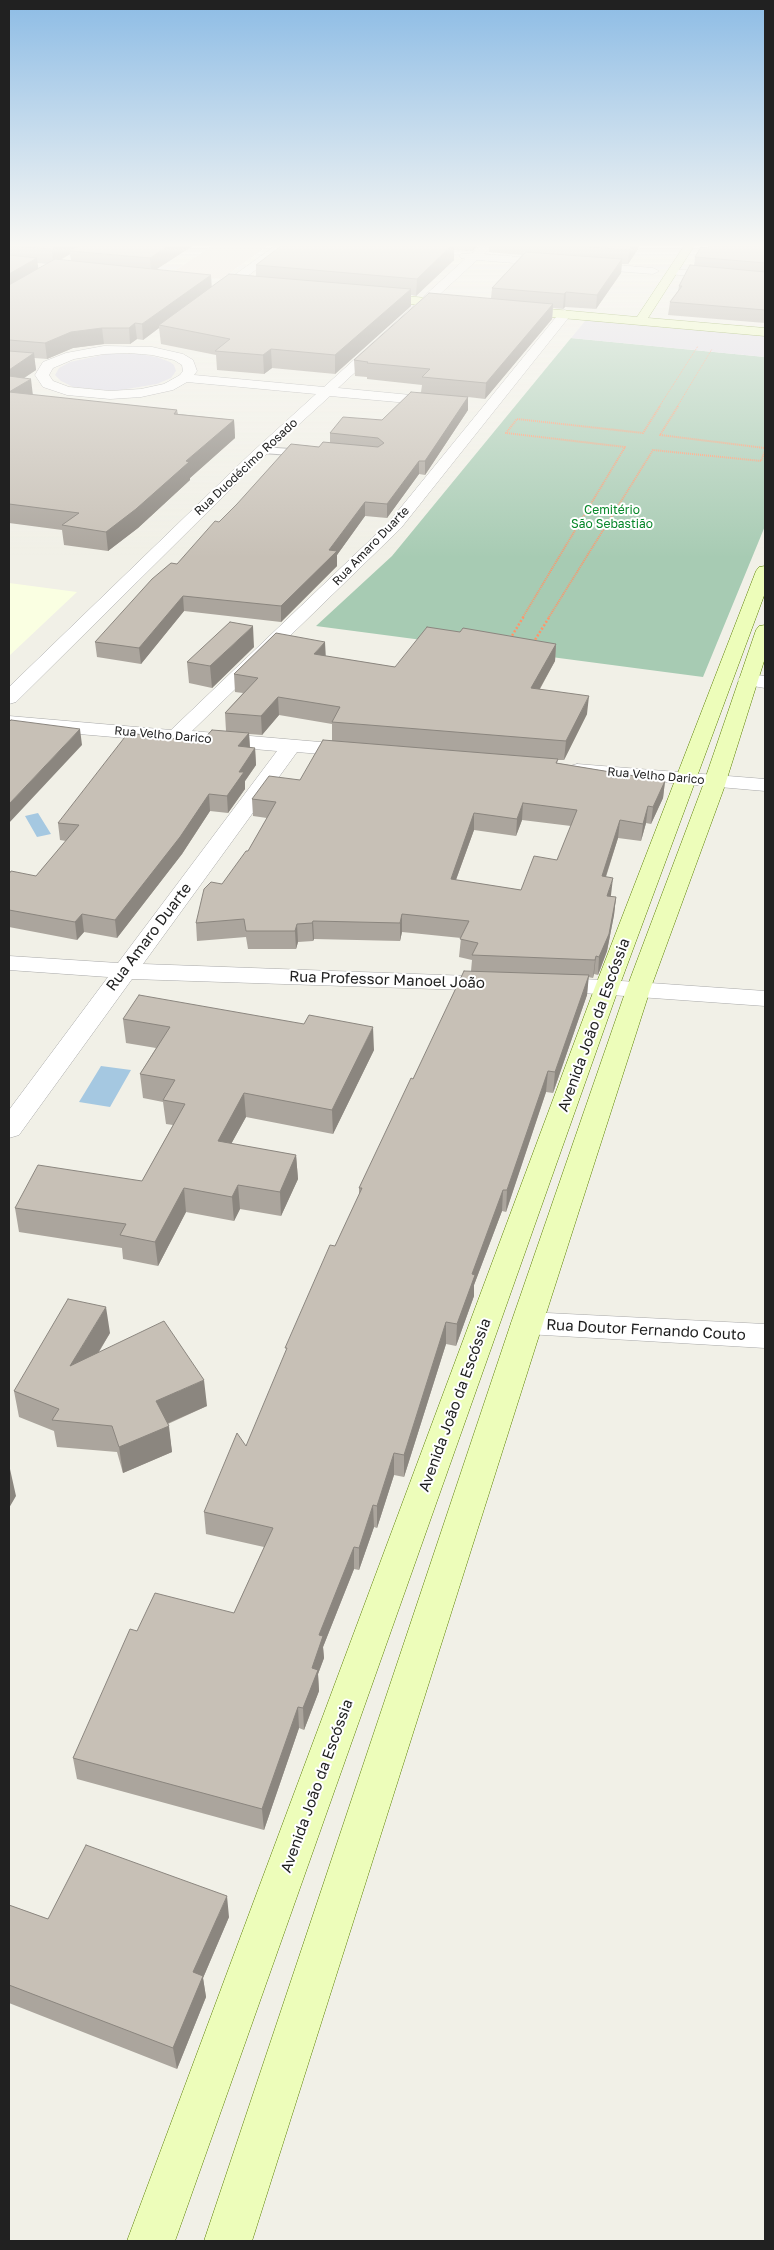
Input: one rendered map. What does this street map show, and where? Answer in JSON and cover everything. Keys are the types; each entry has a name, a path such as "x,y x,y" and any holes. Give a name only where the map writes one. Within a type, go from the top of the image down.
{"main road":[{"name":"Avenida João da Escóssia","path":"151,2241 701,780 765,571"},
{"name":"Avenida João da Escóssia","path":"701,780 757,681 765,630"},
{"name":"Avenida João da Escóssia","path":"228,2241 527,1323 623,989"}],"street":[{"name":"Rua Duodécimo Rosado","path":"9,698 321,391 368,348"},
{"name":"Rua Amaro Duarte","path":"176,736 395,525 538,348"},
{"path":"28,364 48,365 62,358 81,353 117,349 162,352 184,360 188,363 190,370 185,378 168,387 126,394 94,395 67,391 48,384 42,375 48,365"},
{"path":"185,378 452,403"},
{"name":"Rua Duodécimo Rosado","path":"9,683 250,448 321,391"},
{"path":"472,404 491,406"},
{"name":"Rua Velho Darico","path":"9,722 370,752"},
{"name":"Rua Amaro Duarte","path":"9,1128 291,746"},
{"name":"Rua Velho Darico","path":"559,768 765,785"},
{"name":"Rua Professor Manoel João","path":"9,963 124,971 623,989 765,999"},
{"name":"Rua Doutor Fernando Couto","path":"527,1323 765,1336"}],"lane":[{"path":"304,444 310,450 290,452 268,445 304,444"}],"path":[{"path":"508,644 625,447 506,433 517,419 643,433 696,348"},
{"path":"531,647 653,450 761,461 765,450 660,435 713,348"}],"shaded area":[{"path":"673,348 765,348 765,357"},
{"path":"107,354 139,354 157,357 170,362 174,365 176,371 171,378 157,384 115,391 73,387 61,381 55,375 59,368 70,362"},
{"path":"9,583 77,592 9,656"}],"green space":[{"name":"Cemitério São Sebastião","path":"563,348 673,348 765,357 765,526 703,677 316,626 392,556"}],"water":[{"path":"38,813 51,834 37,837 25,816"},
{"path":"101,1066 131,1070 110,1107 79,1102"}],"building":[{"path":"219,348 343,348 335,355 271,349 263,355 215,351"},
{"path":"367,348 516,348 486,383 422,377 430,369 354,360"},
{"path":"9,351 34,353 9,370"},
{"path":"9,376 31,379 9,392"},
{"path":"9,392 177,410 174,414 234,420 186,461 189,462 136,509 106,532 62,525 79,513 9,504"},
{"path":"411,392 468,397 425,461 419,461 387,504 365,502 329,550 337,551 281,606 183,596 139,648 95,642 152,579 171,563 177,564 215,521 219,522 237,504 291,444 319,447 323,442 378,447 384,443 378,438 330,433 343,417 382,420"},
{"path":"230,622 253,626 210,666 187,662"},
{"path":"427,627 460,632 463,628 556,644 531,688 589,696 566,741 332,722 340,707 278,697 261,716 225,713 258,678 234,674 276,633 325,642 314,654 395,667"},
{"path":"11,720 80,729 9,804 9,722"},
{"path":"212,730 249,733 238,746 255,748 239,772 244,772 227,796 209,794 180,837 115,920 82,914 75,922 9,910 9,874 11,871 36,876 79,825 58,823 128,733 201,742"},
{"path":"323,740 558,759 556,763 665,781 653,807 648,806 643,824 620,820 602,876 613,878 607,896 616,897 609,934 599,957 596,956 595,960 472,955 478,943 460,939 469,921 402,914 400,923 313,921 312,923 297,924 295,931 246,931 244,919 196,923 204,889 211,882 222,884 246,851 248,851 276,802 252,799 269,776 300,780","holes":["523,803 577,810 557,860 534,856 521,890 451,879 474,813 517,819"]},
{"path":"464,971 589,975 555,1072 548,1071 507,1190 503,1190 472,1274 475,1275 457,1324 446,1322 404,1455 394,1453 377,1506 373,1505 359,1548 354,1547 319,1635 323,1636 312,1668 318,1670 303,1708 298,1707 262,1809 73,1758 130,1629 137,1631 155,1593 234,1613 273,1528 204,1512 237,1433 246,1446 287,1348 285,1348 330,1245 335,1246 362,1188 359,1188"},
{"path":"139,995 304,1024 309,1015 373,1027 332,1110 244,1093 218,1141 296,1155 280,1192 238,1185 232,1197 184,1188 155,1242 120,1235 126,1224 15,1208 38,1165 142,1181 185,1104 163,1100 175,1080 140,1074 170,1027 123,1019"},
{"path":"68,1299 106,1307 70,1366 164,1321 204,1380 156,1401 169,1426 119,1447 112,1426 52,1420 59,1409 14,1391"},
{"path":"86,1845 227,1896 193,1972 203,1976 173,2048 9,1985 9,1905 48,1919"}]}
